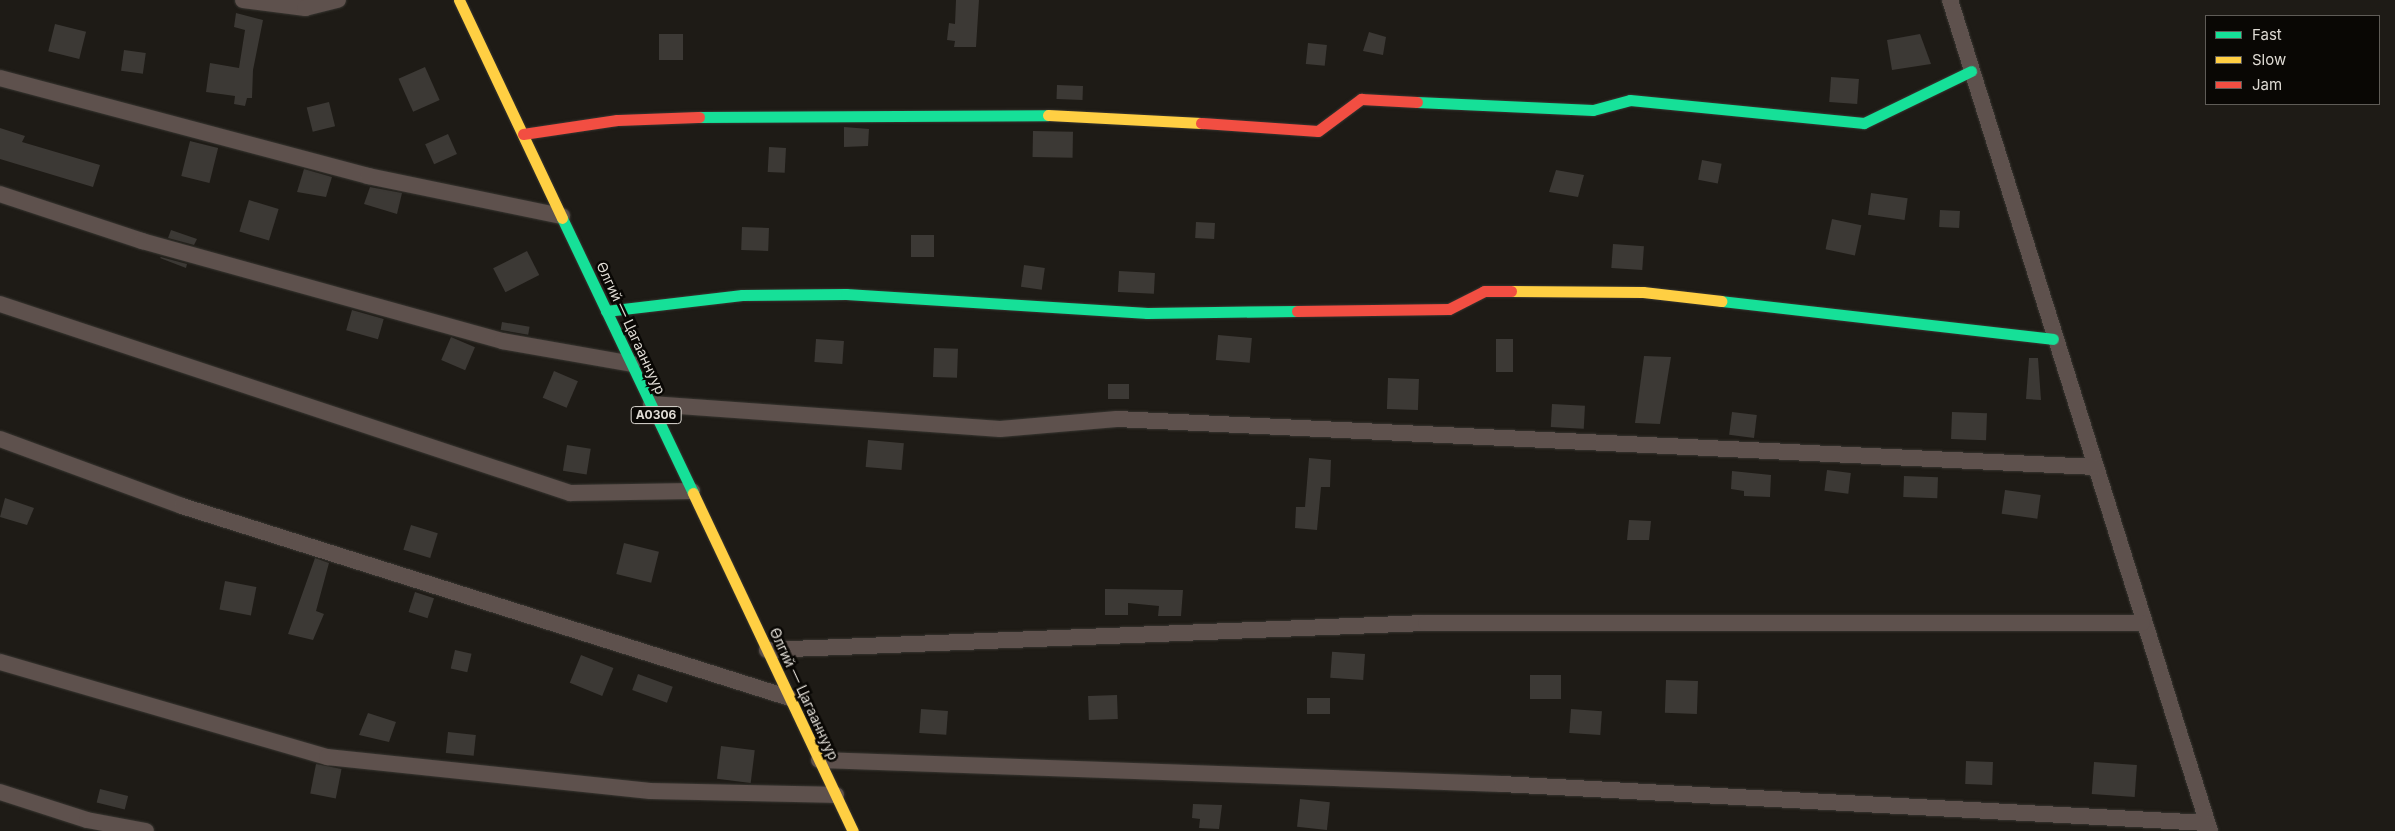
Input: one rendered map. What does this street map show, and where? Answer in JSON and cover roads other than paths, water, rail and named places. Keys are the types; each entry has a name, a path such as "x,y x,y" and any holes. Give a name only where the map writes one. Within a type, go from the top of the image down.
{"main road":[{"name":"Өлгий — Цагааннуур","path":"459,0 853,831"},
{"path":"523,134 617,120 780,114 1077,116 1318,131 1361,99 1593,110 1630,100 1864,122 1971,70"},
{"path":"606,311 742,295 846,294 1146,313 1449,309 1484,292 1643,292 2053,339"}],"street":[{"path":"243,0 305,8 338,0"},
{"path":"819,760 1502,784 2208,827 2053,339 1950,0"},
{"path":"0,78 368,176 562,216"},
{"path":"0,194 142,241 502,341 632,364"},
{"path":"0,304 570,493 692,491"},
{"path":"651,404 1000,429 1116,419 2094,467"},
{"path":"0,439 182,506 790,698"},
{"path":"767,650 1426,623 2142,623"},
{"path":"0,662 326,757 650,791 836,795"},
{"path":"0,792 87,820 146,831"}]}
